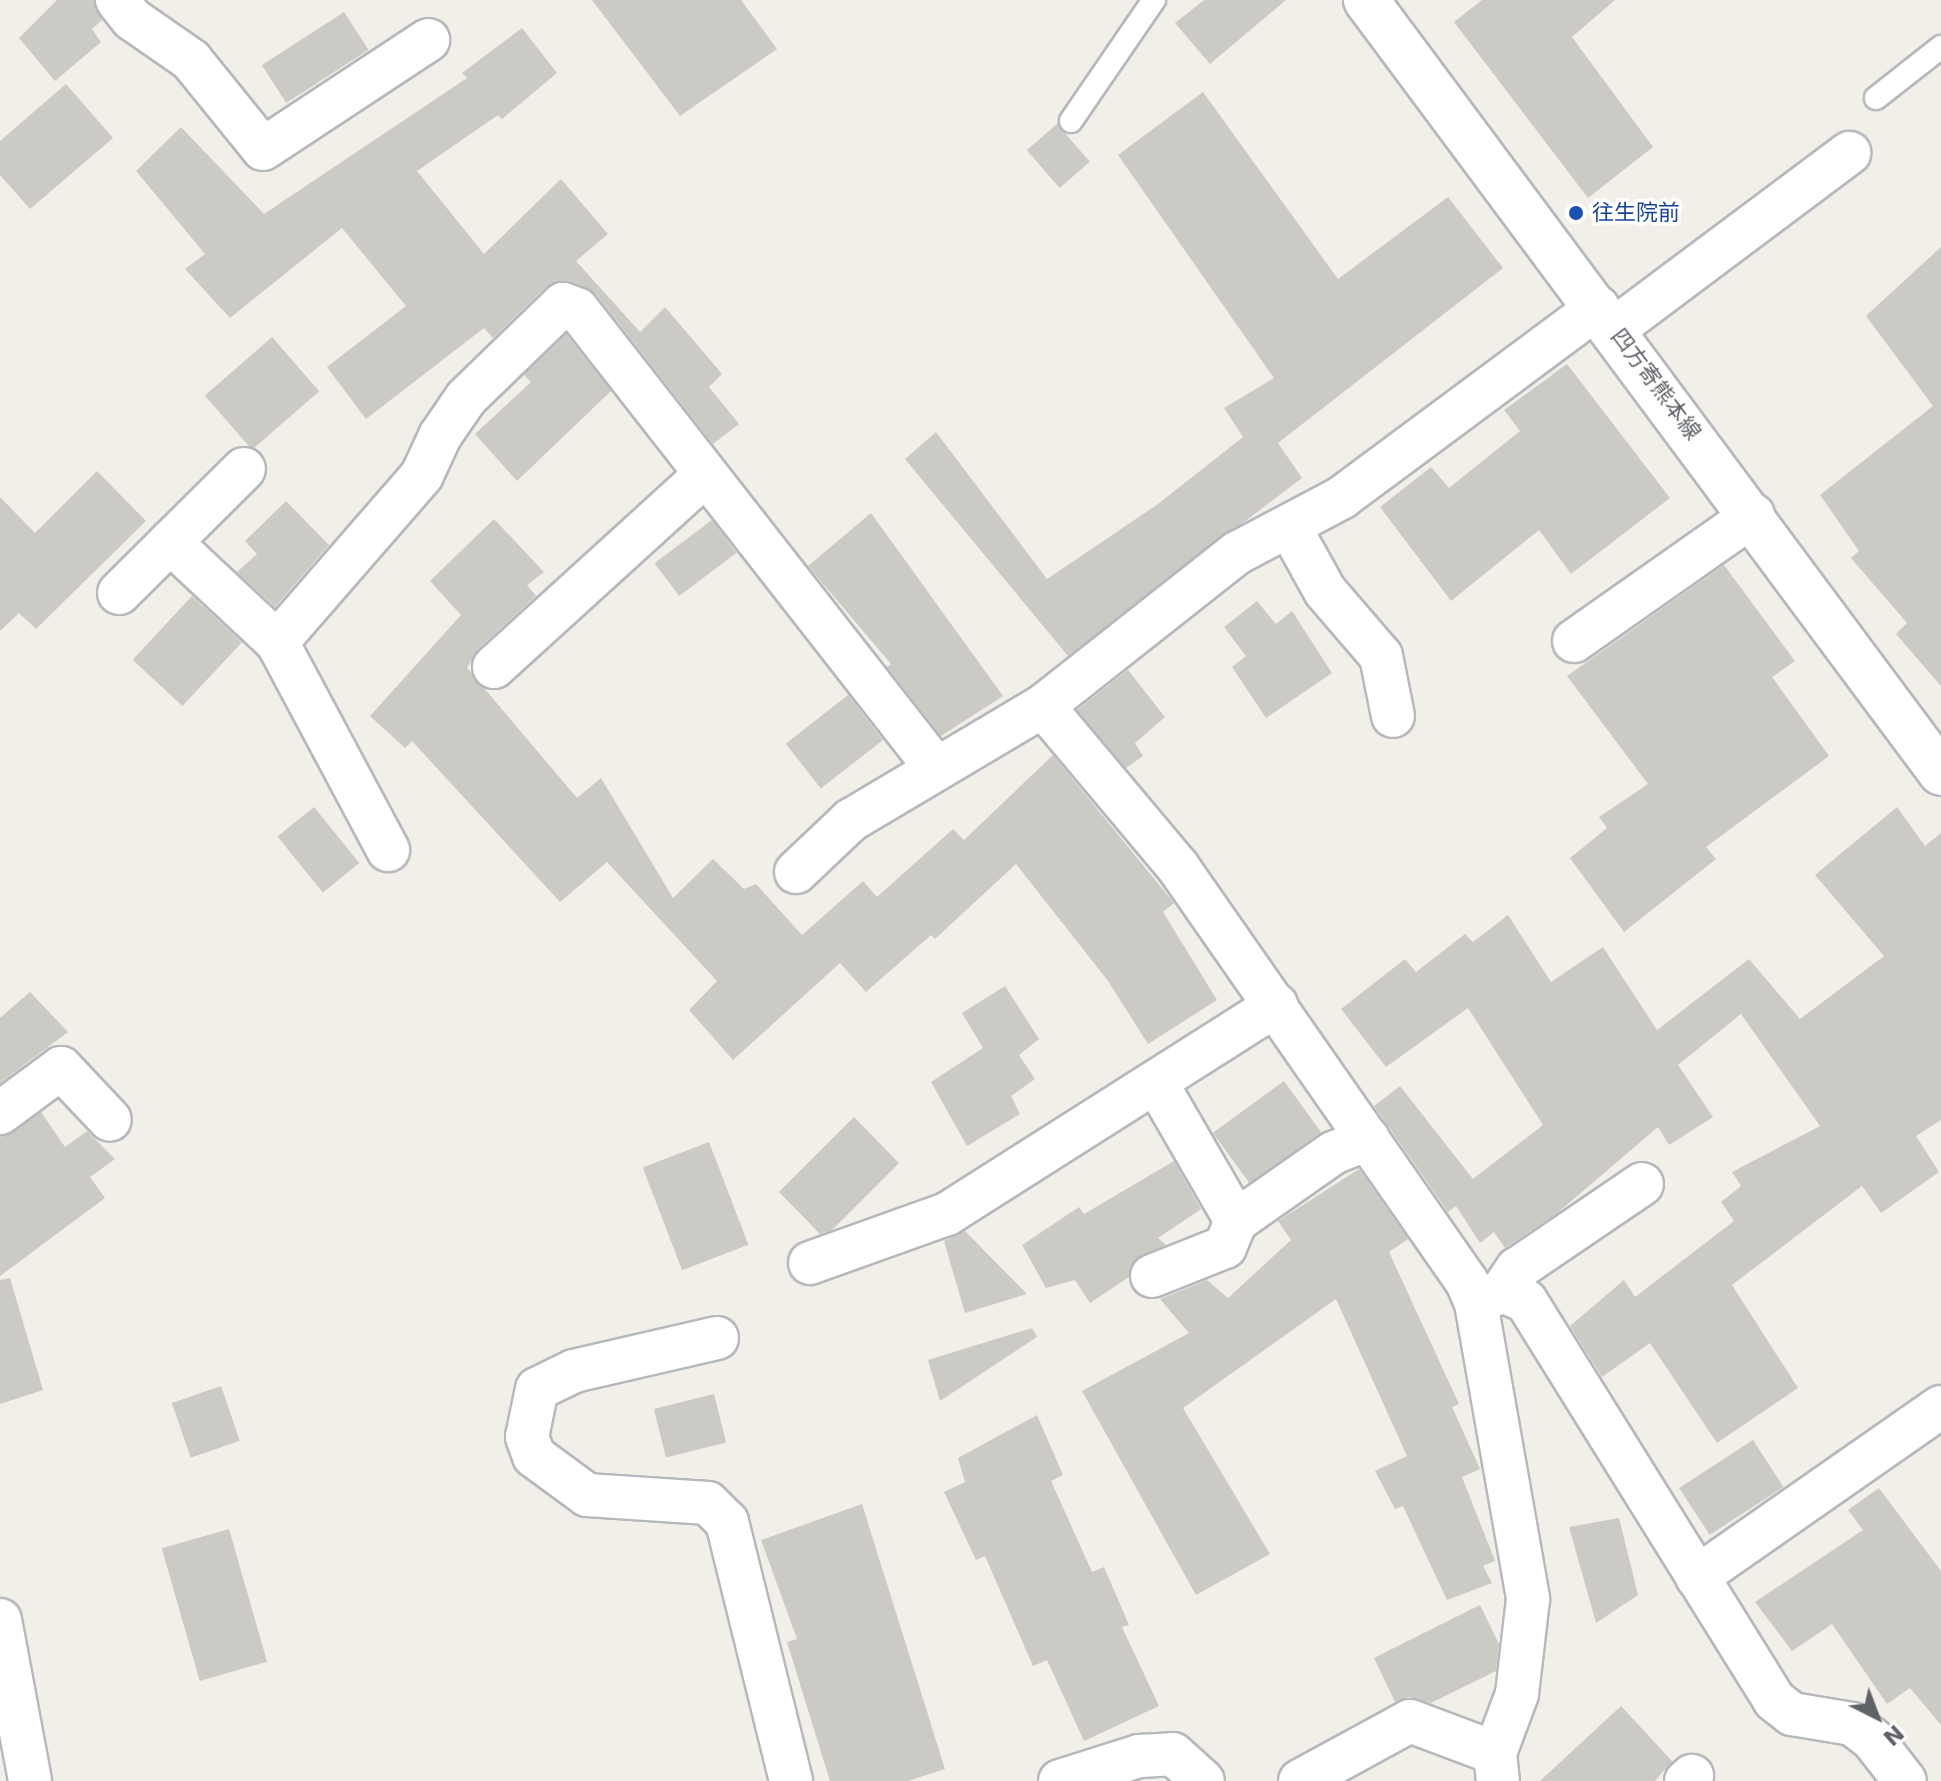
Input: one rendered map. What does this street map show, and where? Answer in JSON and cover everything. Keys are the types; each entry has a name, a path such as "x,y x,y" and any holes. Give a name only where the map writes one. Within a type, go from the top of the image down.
{"main road":[{"name":"四方寄熊本線","path":"1366,0 1753,515 1941,773"}],"street":[{"path":"117,0 132,19 191,60 263,149 428,40"},
{"path":"796,872 851,820 935,767 1043,706 1237,553 1341,498 1849,153"},
{"path":"277,642 422,475 440,436 466,398 563,304 577,309 704,476 746,520 935,767"},
{"path":"119,593 244,469"},
{"path":"494,667 704,476"},
{"path":"1574,641 1753,515"},
{"path":"1289,526 1325,591 1381,656 1393,716"},
{"path":"170,542 277,642 388,850"},
{"path":"1043,706 1178,867 1467,1282 1489,1297 1526,1301 1774,1700 1792,1714 1852,1724 1872,1739 1905,1781"},
{"path":"810,1263 947,1214 1157,1084 1276,1005"},
{"path":"0,1113 61,1068 110,1120"},
{"path":"1157,1084 1236,1221"},
{"path":"1152,1276 1225,1247 1236,1221 1333,1153 1368,1139"},
{"path":"1489,1297 1517,1269 1642,1184"},
{"path":"1300,1781 1410,1721 1497,1767 1517,1694 1528,1599 1489,1297"},
{"path":"717,1338 574,1371 537,1389 527,1437 534,1456 587,1495 708,1503 727,1522 791,1781"},
{"path":"1697,1577 1941,1407"},
{"path":"0,1620 30,1781"},
{"path":"1060,1781 1139,1756 1173,1754 1203,1781"}],"lane":[{"path":"1071,121 1144,21 1154,0"},
{"path":"1876,98 1941,47"}],"building":[{"path":"57,0 94,0 102,20 92,29 101,42 55,81 19,38"},
{"path":"592,0 741,0 777,49 680,116"},
{"path":"1204,0 1286,0 1210,64 1175,23"},
{"path":"1482,0 1615,0 1572,37 1653,147 1588,198 1454,22"},
{"path":"344,12 369,50 286,103 262,65"},
{"path":"522,28 557,73 502,119 498,115 417,171 484,254 561,179 608,234 576,261 640,332 665,307 722,374 709,387 739,424 713,444 596,294 570,281 546,287 493,338 484,328 366,419 327,367 406,306 342,228 230,318 185,269 205,254 136,171 181,127 264,214 467,78 462,73"},
{"path":"66,84 113,138 30,209 0,175 0,141"},
{"path":"1203,92 1338,279 1448,197 1503,268 1278,443 1302,478 1068,656 905,459 936,432 1047,579 1158,504 1243,437 1224,408 1274,378 1118,155"},
{"path":"1057,124 1090,162 1060,188 1027,150"},
{"path":"1941,247 1941,686 1896,634 1907,623 1851,558 1859,551 1820,495 1933,406 1866,316"},
{"path":"566,334 611,391 517,481 475,434 531,382 524,375"},
{"path":"272,337 319,391 252,450 205,395"},
{"path":"1567,364 1670,498 1571,574 1539,530 1451,601 1380,507 1431,467 1449,488 1520,431 1504,410"},
{"path":"97,471 146,521 36,629 19,613 0,631 0,497 35,533"},
{"path":"286,501 329,545 275,607 237,572 257,554 245,541"},
{"path":"871,513 1003,696 941,736 887,667 891,664 808,566"},
{"path":"494,519 544,572 527,585 536,596 478,649 467,668 577,798 601,778 673,898 713,859 744,889 756,884 802,935 863,881 877,897 953,829 964,840 1053,755 1174,903 1163,912 1217,1000 1148,1044 1108,981 1016,864 935,939 931,935 866,992 840,963 733,1060 689,1010 717,981 607,862 560,902 412,741 405,748 370,716 461,615 430,581"},
{"path":"712,520 737,553 679,596 654,563"},
{"path":"1724,565 1795,661 1772,677 1829,756 1706,847 1716,859 1624,932 1570,858 1607,828 1599,817 1648,784 1567,676"},
{"path":"192,596 242,642 182,706 133,660"},
{"path":"1257,601 1276,624 1292,611 1332,673 1266,718 1232,667 1246,656 1224,627"},
{"path":"1128,670 1165,717 1135,743 1143,756 1126,768 1077,710"},
{"path":"848,695 883,740 821,789 786,744"},
{"path":"314,807 359,863 323,893 277,837"},
{"path":"1897,807 1925,846 1941,833 1941,1120 1916,1136 1939,1172 1881,1213 1862,1186 1732,1285 1798,1388 1717,1443 1650,1343 1602,1377 1570,1326 1624,1280 1635,1297 1734,1221 1721,1202 1741,1186 1732,1172 1820,1126 1741,1014 1678,1065 1713,1117 1669,1145 1658,1127 1556,1214 1505,1248 1494,1232 1480,1243 1456,1206 1448,1212 1374,1106 1400,1086 1473,1179 1543,1125 1468,1008 1386,1067 1341,1009 1405,959 1416,972 1465,934 1473,942 1508,915 1551,982 1603,947 1657,1030 1749,959 1800,1019 1884,956 1815,875"},
{"path":"1005,986 1039,1039 1019,1055 1035,1079 1011,1096 1020,1114 967,1146 931,1082 983,1048 962,1013"},
{"path":"30,992 68,1032 0,1083 0,1018"},
{"path":"1284,1081 1321,1132 1250,1184 1213,1133"},
{"path":"41,1112 65,1147 87,1131 115,1159 90,1177 105,1198 0,1276 0,1137"},
{"path":"854,1117 899,1163 832,1230 820,1234 779,1192"},
{"path":"709,1142 748,1245 682,1270 643,1167"},
{"path":"1174,1161 1201,1209 1158,1238 1166,1245 1134,1261 1129,1277 1090,1303 1075,1280 1046,1288 1022,1245 1079,1207 1084,1214"},
{"path":"1359,1169 1408,1239 1389,1252 1459,1404 1452,1407 1480,1469 1462,1477 1495,1561 1483,1566 1492,1583 1447,1600 1403,1506 1395,1509 1375,1471 1407,1456 1336,1299 1183,1408 1270,1554 1196,1595 1082,1391 1189,1333 1160,1299 1207,1280 1228,1298 1291,1240 1278,1221"},
{"path":"965,1231 1027,1294 965,1313 944,1241"},
{"path":"10,1278 43,1390 0,1404 0,1280"},
{"path":"1032,1328 1037,1337 940,1401 928,1360"},
{"path":"221,1386 240,1441 191,1458 172,1403"},
{"path":"714,1394 726,1443 666,1458 654,1409"},
{"path":"1037,1415 1063,1475 1051,1481 1092,1572 1104,1567 1129,1625 1122,1627 1159,1706 1084,1741 1047,1660 1033,1666 985,1556 976,1560 944,1492 965,1482 958,1458"},
{"path":"1753,1440 1783,1487 1710,1535 1679,1488"},
{"path":"1879,1488 1941,1571 1941,1725 1910,1688 1887,1704 1832,1624 1792,1651 1755,1602 1863,1530 1848,1510"},
{"path":"862,1504 945,1769 908,1781 830,1781 787,1642 797,1639 761,1540"},
{"path":"1619,1518 1638,1595 1596,1623 1569,1527"},
{"path":"229,1529 267,1662 200,1681 162,1548"},
{"path":"1480,1605 1499,1644 1496,1671 1431,1703 1409,1697 1395,1702 1374,1658"},
{"path":"1621,1706 1672,1761 1655,1781 1540,1781"}],"place":[{"name":"往生院前","path":"1576,213"}]}
